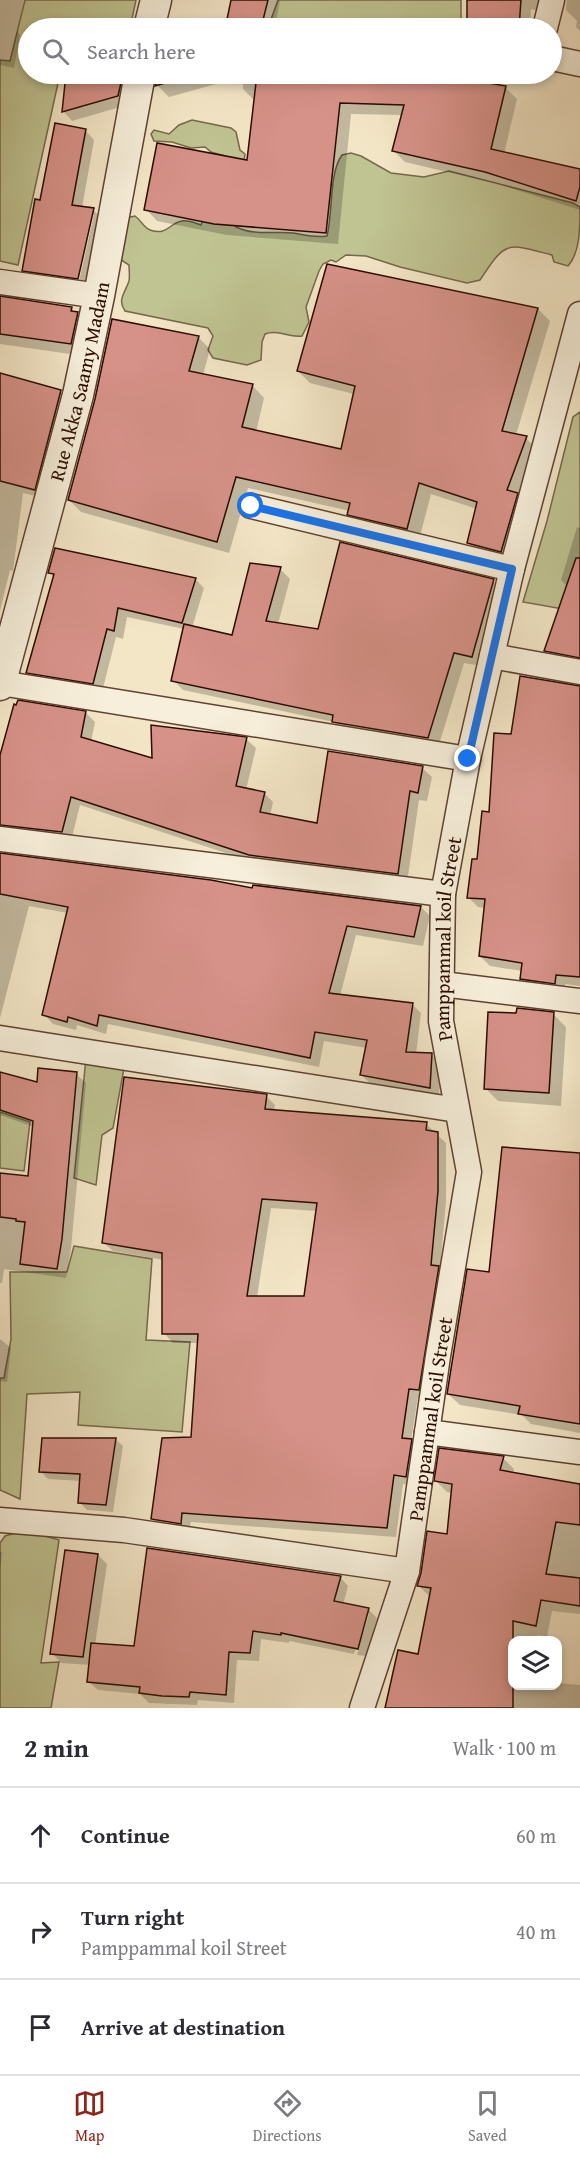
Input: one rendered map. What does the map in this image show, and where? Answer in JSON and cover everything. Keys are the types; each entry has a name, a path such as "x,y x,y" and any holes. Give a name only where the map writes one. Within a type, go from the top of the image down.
{"street":[{"path":"152,18 156,0"},
{"path":"548,18 552,0"},
{"path":"562,60 580,64"},
{"name":"Rue Akka Saamy Madam","path":"0,684 70,429 99,296 138,84"},
{"path":"0,282 99,296"},
{"name":"Pamppammal koil Street","path":"362,1708 407,1570 469,1172 441,1021 443,894 468,759 512,569 580,314"},
{"path":"251,506 512,569"},
{"path":"492,656 580,672"},
{"path":"0,684 468,759"},
{"path":"0,839 443,894"},
{"path":"442,984 580,1001"},
{"path":"0,1038 457,1110"},
{"path":"427,1432 580,1452"},
{"path":"0,1520 124,1530 407,1570"}],"green space":[{"path":"25,0 136,0 132,18 21,18"},
{"path":"278,0 461,0 461,18 272,18"},
{"path":"18,28 18,84 58,84 18,265 0,261 0,60 10,61"},
{"path":"192,120 231,128 236,132 240,150 245,154 235,224 243,230 327,236 335,172 342,155 351,153 391,173 424,177 449,171 573,203 580,207 575,254 568,266 554,262 552,255 525,248 509,248 502,251 480,280 467,283 400,267 366,256 346,255 336,262 331,260 323,264 319,271 306,307 309,322 302,336 274,332 265,334 261,360 247,365 213,358 208,350 213,336 208,328 125,311 122,296 129,281 129,265 115,256 126,218 135,216 148,229 156,231 165,230 182,221 201,225 225,156 211,152 205,147 191,148 172,142 154,141 151,134 154,130 169,134 179,125"},
{"path":"580,412 580,612 523,602 547,521 573,417"},
{"path":"86,1058 125,1063 113,1128 102,1135 96,1185 74,1178"},
{"path":"0,1112 30,1122 24,1171 0,1168"},
{"path":"74,1246 152,1259 146,1340 190,1342 182,1432 78,1425 80,1392 27,1394 20,1499 0,1490 0,1378 4,1378 11,1339 10,1272 67,1272"},
{"path":"15,1533 38,1534 59,1540 41,1663 59,1662 51,1708 0,1708 0,1543 5,1536"}],"building":[{"path":"231,0 268,0 264,18 227,18"},
{"path":"467,0 521,0 520,18 467,18"},
{"path":"65,84 121,84 118,96 62,112"},
{"path":"256,84 494,84 506,86 491,149 580,169 580,187 576,201 485,172 392,151 404,105 340,103 326,233 214,224 144,210 157,143 247,160"},
{"path":"55,123 86,129 72,205 94,208 78,279 22,271 35,199 40,200"},
{"path":"327,264 538,308 502,431 527,436 507,490 518,493 501,552 467,543 477,502 419,483 407,529 347,515 350,503 236,477 217,542 68,500 95,399 112,319 199,336 189,371 253,384 242,427 341,449 355,386 297,371"},
{"path":"0,296 72,307 71,311 78,312 71,344 0,334"},
{"path":"0,373 61,390 35,490 0,481"},
{"path":"340,542 494,579 472,657 454,653 428,738 332,722 333,715 171,681 184,624 232,635 250,563 281,567 266,621 318,629"},
{"path":"55,548 196,578 182,623 118,608 114,631 107,629 93,684 26,673 54,574 48,573"},
{"path":"576,558 580,558 580,658 544,651"},
{"path":"520,676 580,686 580,977 556,975 555,984 520,979 522,963 479,956 485,899 467,898 472,859 477,859 482,811 489,812 494,733 511,734"},
{"path":"18,700 86,711 81,737 152,758 151,725 247,737 236,786 265,792 260,812 317,823 328,751 423,766 418,793 410,791 398,874 249,855 71,797 62,832 0,825 0,755 14,704 16,705"},
{"path":"0,853 211,880 252,888 253,885 421,906 414,937 347,926 329,993 413,1003 406,1052 432,1053 430,1088 360,1075 367,1040 315,1032 310,1058 99,1015 97,1026 68,1017 67,1022 42,1015 68,907 0,894"},
{"path":"517,1008 554,1012 549,1093 484,1089 488,1012 516,1013"},
{"path":"38,1068 77,1072 62,1239 57,1269 20,1264 25,1222 0,1217 0,1173 28,1176 33,1121 0,1110 0,1072 37,1082"},
{"path":"124,1077 267,1094 265,1109 427,1122 426,1130 438,1132 438,1191 431,1265 439,1266 419,1390 409,1389 402,1438 412,1439 406,1477 394,1475 387,1528 182,1513 181,1524 151,1519 162,1438 191,1437 198,1334 162,1334 162,1253 102,1243","holes":["262,1199 317,1203 304,1296 247,1296"]},
{"path":"502,1147 580,1153 580,1424 518,1414 520,1406 447,1394 467,1269 489,1272"},
{"path":"42,1438 116,1438 106,1505 78,1503 80,1474 39,1472"},
{"path":"439,1448 504,1456 500,1470 580,1484 580,1525 556,1522 546,1574 580,1578 580,1606 541,1600 536,1626 513,1621 513,1636 508,1636 508,1690 513,1690 513,1708 385,1708 398,1650 418,1654 431,1588 417,1586 427,1531 447,1534 452,1484 434,1481"},
{"path":"147,1548 341,1576 334,1601 369,1608 358,1649 281,1633 281,1635 253,1631 250,1653 229,1652 226,1695 190,1692 189,1697 162,1696 139,1693 140,1687 87,1682 91,1643 134,1646"},
{"path":"65,1550 98,1554 83,1657 50,1654"}],"route":[{"path":"251,506 512,569 468,759"}]}
